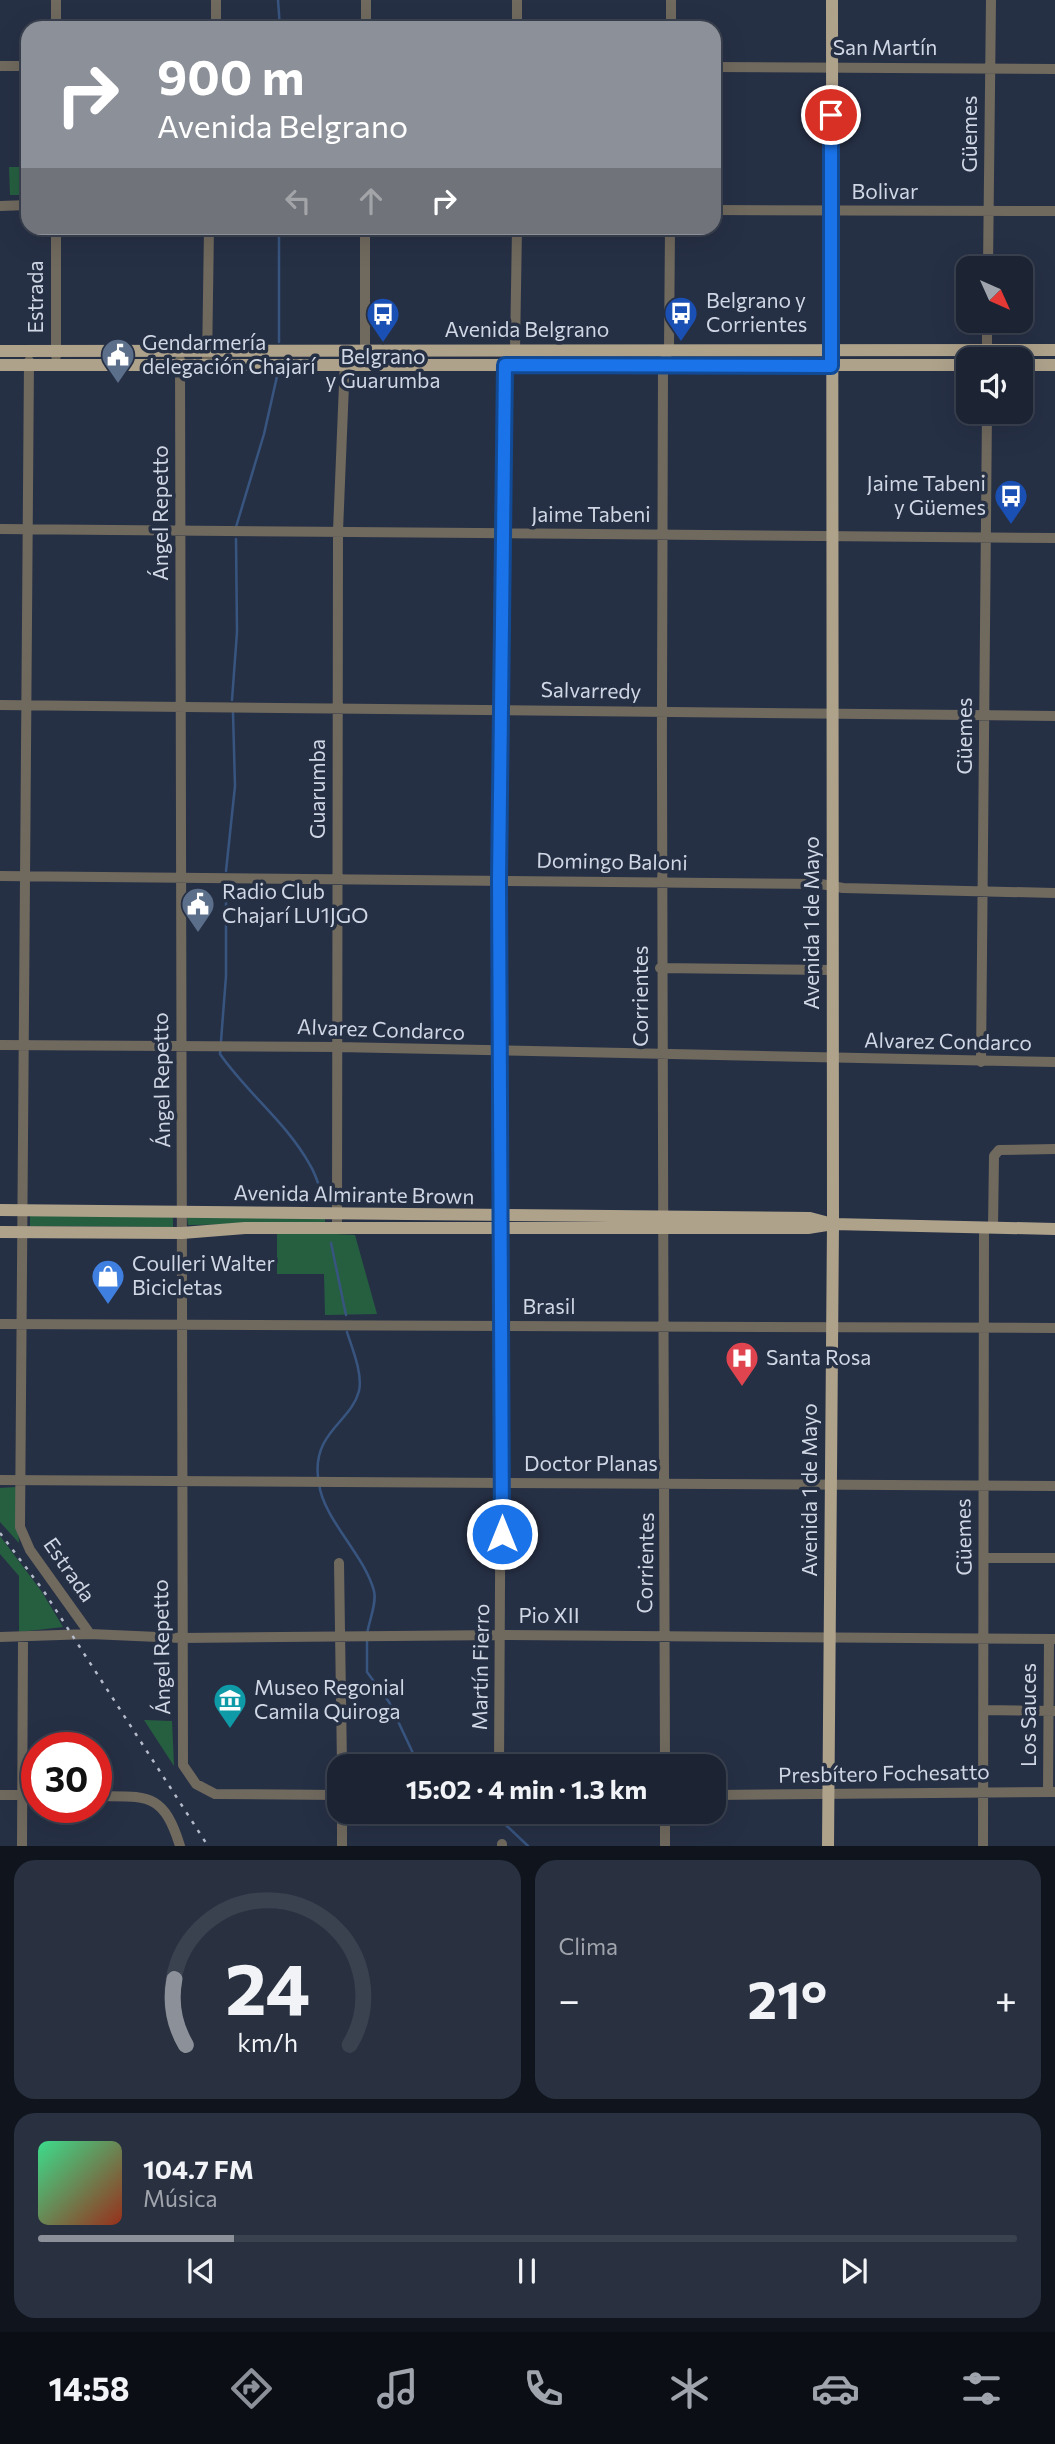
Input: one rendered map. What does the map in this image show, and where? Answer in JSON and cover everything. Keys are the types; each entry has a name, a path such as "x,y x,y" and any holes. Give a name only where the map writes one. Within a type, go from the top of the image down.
{"main road":[{"name":"Avenida 1 de Mayo","path":"828,1846 830,1328 833,1224 830,713 832,0"},
{"name":"Avenida Belgrano","path":"0,351 669,348 956,353"},
{"name":"Avenida Belgrano","path":"1033,351 1055,350"},
{"name":"Avenida Belgrano","path":"0,365 956,365"},
{"path":"1033,365 1055,365"},
{"name":"Avenida Almirante Brown","path":"0,1210 337,1214 502,1222"},
{"name":"Avenida Almirante Brown","path":"0,1232 182,1233 245,1228 810,1218 833,1224 1055,1229"}],"street":[{"path":"56,0 56,21"},
{"path":"216,0 216,21"},
{"path":"366,0 366,21"},
{"path":"517,0 517,21"},
{"path":"671,0 671,21"},
{"name":"Güemes","path":"988,256 991,0"},
{"path":"0,66 21,66"},
{"name":"San Martín","path":"721,67 1055,69"},
{"path":"0,206 21,205"},
{"name":"Bolivar","path":"721,210 1055,211"},
{"name":"Estrada","path":"56,235 56,366"},
{"path":"207,364 209,235"},
{"path":"365,235 365,365"},
{"path":"505,365 514,350 517,235"},
{"name":"Corrientes","path":"665,1754 666,1484 662,1326 660,968 663,365 669,348 670,235"},
{"name":"Guarumba","path":"337,1228 338,531 345,349"},
{"name":"Estrada","path":"30,350 26,529 25,1045 20,1527 24,1539 90,1634"},
{"name":"Ángel Repetto","path":"180,350 183,1765 196,1784 215,1794 327,1795"},
{"name":"Martín Fierro","path":"499,1754 502,1635 502,1222 499,880 505,365"},
{"name":"Güemes","path":"982,1062 987,424"},
{"name":"Jaime Tabeni","path":"0,529 1055,538"},
{"name":"Salvarredy","path":"0,705 1055,716"},
{"name":"Domingo Baloni","path":"0,876 661,882 1055,893"},
{"path":"660,968 831,970"},
{"name":"Alvarez Condarco","path":"0,1045 337,1047 501,1053 1055,1062"},
{"name":"Güemes","path":"983,1846 984,1328 994,1156 1004,1148 1055,1149"},
{"name":"Brasil","path":"0,1324 1055,1328"},
{"name":"Doctor Planas","path":"0,1480 1055,1486"},
{"path":"984,1558 1055,1558"},
{"path":"339,1563 342,1754"},
{"name":"Pio XII","path":"0,1637 90,1634 181,1638 502,1635 985,1636 1052,1639"},
{"path":"22,1732 23,1637"},
{"name":"Los Sauces","path":"1052,1639 1052,1792"},
{"path":"984,1710 1051,1712"},
{"name":"Presbítero Fochesatto","path":"726,1795 1052,1792"},
{"path":"0,1795 21,1795"},
{"path":"112,1796 146,1797 164,1811 180,1846"},
{"path":"22,1823 22,1846"},
{"path":"342,1824 342,1846"},
{"path":"665,1824 665,1846"}],"green space":[{"path":"9,167 21,167 21,195 10,195"},
{"path":"30,1214 173,1215 173,1227 30,1226"},
{"path":"187,1216 325,1218 325,1223 188,1225"},
{"path":"277,1231 355,1235 377,1314 325,1315 324,1274 277,1274"},
{"path":"16,1487 19,1543 0,1522 0,1488"},
{"path":"0,1536 42,1592 63,1627 19,1632 19,1576 0,1554"},
{"path":"144,1720 172,1721 174,1766"}],"waterway":[{"path":"278,0 280,21"},
{"path":"279,235 279,342"},
{"path":"236,527 264,434 278,372"},
{"path":"232,700 237,632 236,539"},
{"path":"226,871 235,786 233,713"},
{"path":"226,884 226,976 220,1054 301,1150 315,1174 324,1201"},
{"path":"331,1243 346,1315"},
{"path":"318,1477 321,1449 355,1402 359,1391 358,1369 347,1332"},
{"path":"319,1484 328,1511 362,1564 374,1591 374,1606 367,1634"},
{"path":"367,1641 367,1672 389,1702 413,1754"},
{"path":"505,1824 528,1846"}],"railway":[{"path":"0,1533 43,1590 208,1846"}],"place":[{"name":"Belgrano y Corrientes","path":"681,343"},
{"name":"Belgrano y Guarumba","path":"383,344"},
{"name":"Gendarmería delegación Chajarí","path":"118,385"},
{"name":"Jaime Tabeni y Güemes","path":"1011,526"},
{"name":"Radio Club Chajarí LU1JGO","path":"198,934"},
{"name":"Coulleri Walter Bicicletas","path":"108,1306"},
{"name":"Santa Rosa","path":"742,1388"},
{"name":"Museo Regonial Camila Quiroga","path":"230,1730"}],"route":[{"path":"502,1534 499,880 505,365 831,366 831,115"}]}
